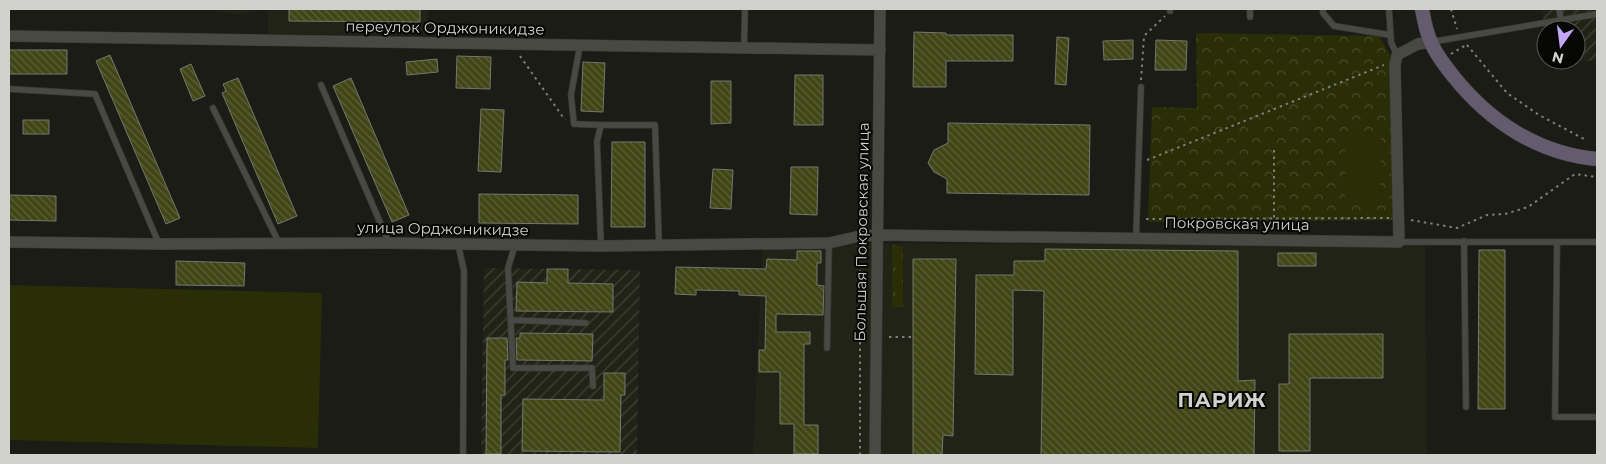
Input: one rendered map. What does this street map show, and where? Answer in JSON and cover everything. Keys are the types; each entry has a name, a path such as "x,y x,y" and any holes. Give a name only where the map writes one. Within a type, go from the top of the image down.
{"main road":[{"path":"1422,9 1431,42 1444,64 1466,92 1494,118 1529,140 1574,156 1597,159"}],"street":[{"name":"Большая Покровская улица","path":"874,455 880,9"},
{"name":"переулок Орджоникидзе","path":"9,36 880,50"},
{"path":"1399,242 1395,66 1398,55 1418,44 1431,42"},
{"name":"Покровская улица","path":"877,235 1399,242"},
{"name":"улица Орджоникидзе","path":"9,242 159,244 389,243 601,246 829,243 860,236 877,235"}],"lane":[{"path":"744,48 745,9"},
{"path":"1250,9 1250,17"},
{"path":"1323,9 1323,13 1334,26 1390,35"},
{"path":"1389,9 1390,35 1398,55"},
{"path":"1560,9 1561,20 1597,14"},
{"path":"1431,42 1536,24"},
{"path":"580,45 571,95 574,124 655,125 659,244"},
{"path":"321,85 389,243"},
{"path":"1136,238 1141,87"},
{"path":"9,89 96,94 159,244"},
{"path":"212,108 279,243"},
{"path":"601,125 597,141 601,246"},
{"path":"1464,241 1466,407"},
{"name":"Покровская улица","path":"1399,242 1597,242"},
{"path":"1557,242 1555,417 1597,417"},
{"path":"827,348 829,243"},
{"path":"458,244 464,271 463,455"},
{"path":"515,245 508,268 513,368 592,368 593,386"},
{"path":"511,320 586,323"}],"path":[{"path":"1451,9 1460,37 1507,93 1539,115 1584,139"},
{"path":"1141,87 1144,36 1170,10"},
{"path":"511,44 567,124 574,124"},
{"path":"1139,163 1388,63"},
{"path":"1274,150 1274,219"},
{"path":"1137,219 1398,218 1457,228 1487,215 1505,214 1528,207 1574,174 1597,177"},
{"path":"860,243 860,455"},
{"path":"887,337 914,337"}],"shaded area":[{"path":"209,9 260,9 239,15"},
{"path":"260,9 428,9 426,35 268,34 268,11"},
{"path":"1542,9 1597,9 1597,61 1586,61 1586,20 1544,20"},
{"path":"860,243 1425,246 1427,455 753,455 762,248"},
{"path":"484,268 640,270 637,455 481,455"}],"green space":[{"path":"1196,33 1379,36 1393,60 1394,220 1148,222 1152,107 1197,108"},
{"path":"1346,131 1381,131 1380,199 1345,199"},
{"path":"892,245 903,246 903,307 892,307"},
{"path":"9,285 322,293 318,448 9,440"}],"building":[{"path":"289,9 420,9 420,22 289,21"},
{"path":"914,32 946,33 946,35 1013,35 1013,61 946,61 946,87 913,87"},
{"path":"1057,37 1069,38 1066,85 1055,84"},
{"path":"1133,40 1133,59 1104,60 1103,41"},
{"path":"1156,40 1187,41 1186,70 1155,70"},
{"path":"9,50 67,50 67,74 9,74"},
{"path":"110,55 180,218 166,224 96,61"},
{"path":"457,56 491,57 490,89 456,88"},
{"path":"437,59 438,72 407,75 406,62"},
{"path":"583,62 605,63 603,112 581,111"},
{"path":"191,64 205,96 193,101 180,69"},
{"path":"795,75 823,75 823,125 794,125"},
{"path":"238,78 297,216 278,224 222,93 226,91 223,84"},
{"path":"351,78 409,215 392,222 333,86"},
{"path":"711,81 731,81 731,123 711,124"},
{"path":"481,109 504,110 501,172 478,171"},
{"path":"23,120 49,120 49,134 23,134"},
{"path":"948,123 1090,125 1089,195 947,193 947,179 934,172 928,163 934,150 948,143"},
{"path":"612,142 645,142 645,227 611,227"},
{"path":"791,167 818,167 817,215 790,214"},
{"path":"713,169 733,170 731,209 710,208"},
{"path":"479,194 578,195 578,224 479,223"},
{"path":"9,195 56,196 56,221 9,220"},
{"path":"1045,249 1238,251 1238,381 1255,380 1254,455 1041,455 1044,291 1013,290 1013,375 975,374 976,275 1014,275 1014,261 1045,261"},
{"path":"1479,250 1505,250 1505,409 1478,409"},
{"path":"797,251 821,251 821,263 817,263 817,285 824,286 823,315 776,314 776,332 810,332 810,344 804,344 804,425 818,425 818,454 794,454 794,424 780,424 780,372 759,372 759,350 765,350 766,296 739,295 739,291 696,290 696,295 675,294 676,267 766,269 767,259 797,260"},
{"path":"1278,253 1316,253 1316,266 1278,266"},
{"path":"913,259 956,259 953,436 943,435 942,455 913,455"},
{"path":"176,261 245,263 244,286 176,285"},
{"path":"547,269 568,269 568,283 613,284 613,312 516,311 517,282 547,283"},
{"path":"520,333 593,334 592,361 517,360 516,338 520,338"},
{"path":"1289,334 1383,334 1383,378 1310,378 1310,451 1279,451 1279,384 1289,384"},
{"path":"487,338 507,338 508,360 505,360 505,395 501,395 501,454 486,454"},
{"path":"604,373 625,373 625,395 621,395 620,452 522,451 523,399 604,400"}],"district":[{"name":"ПАРИЖ","path":"1222,400"}]}
